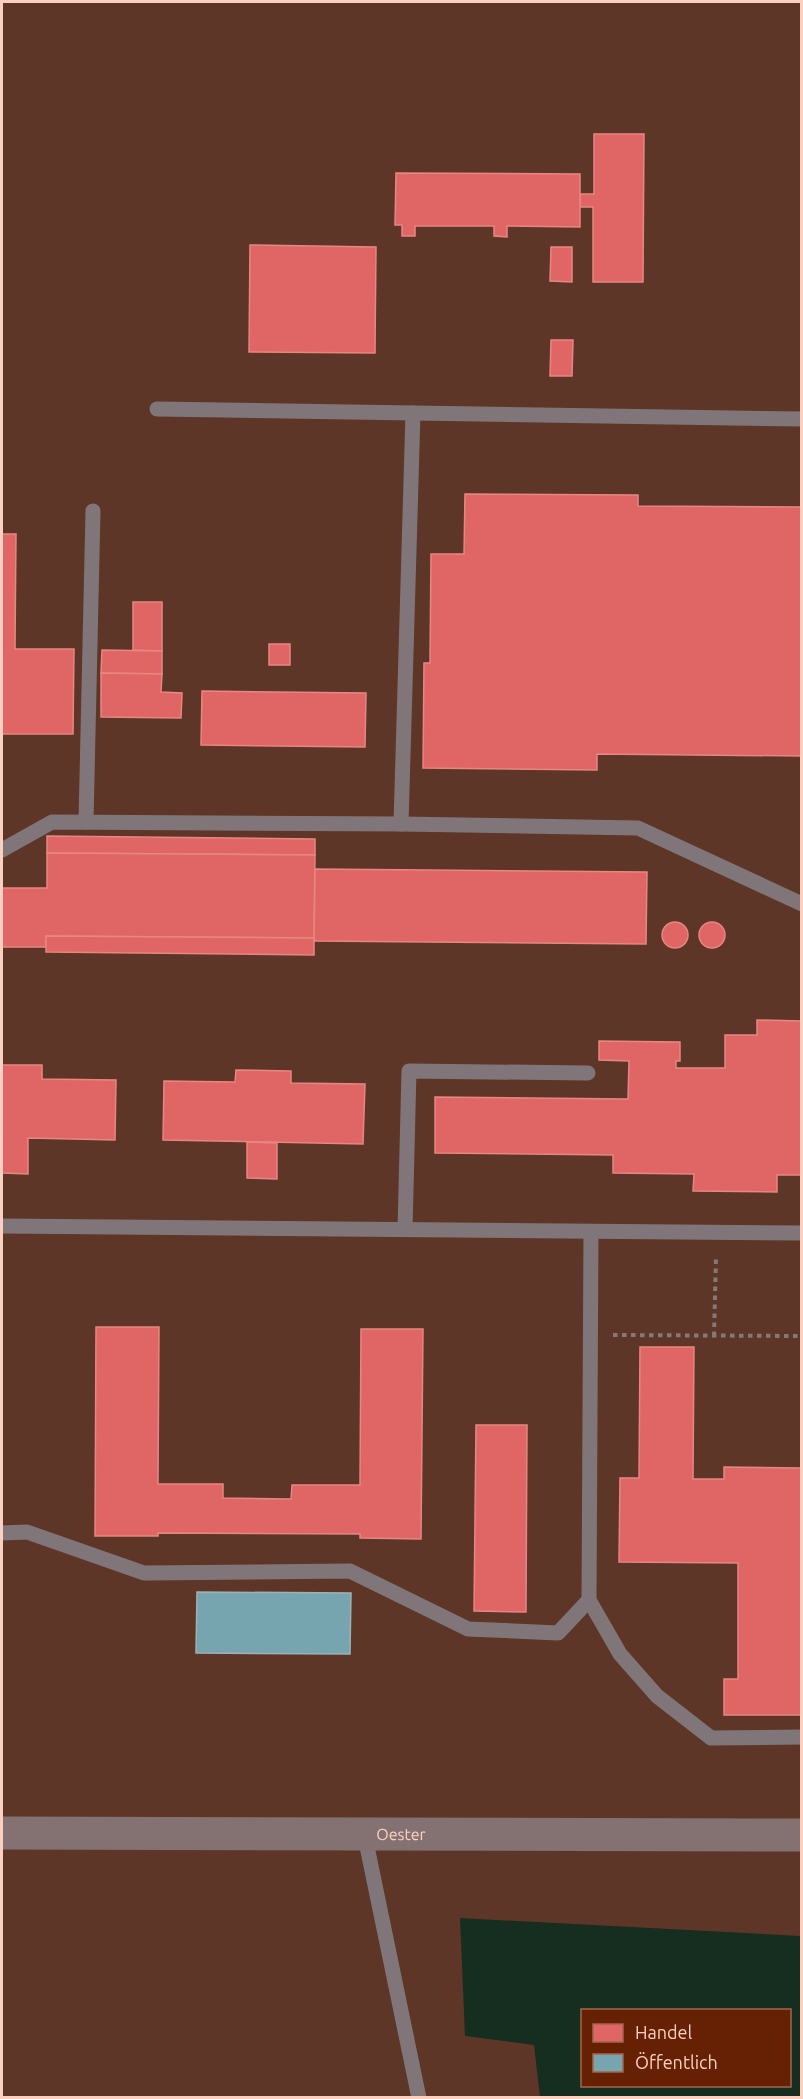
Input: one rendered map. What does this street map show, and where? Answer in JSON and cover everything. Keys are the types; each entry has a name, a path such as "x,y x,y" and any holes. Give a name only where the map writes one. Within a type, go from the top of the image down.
{"main road":[{"name":"Oester","path":"2,1833 801,1835"}],"lane":[{"path":"157,409 801,419"},
{"path":"401,824 413,412"},
{"path":"86,822 93,511"},
{"path":"2,850 52,822 638,828 801,904"},
{"path":"405,1229 409,1071 588,1073"},
{"path":"2,1226 801,1233"},
{"path":"591,1232 589,1600 620,1654 657,1696 711,1738 801,1737"},
{"path":"2,1533 27,1532 144,1573 350,1571 468,1629 558,1633 589,1600"},
{"path":"364,1833 419,2097"}],"path":[{"path":"714,1336 716,1232"},
{"path":"590,1335 801,1336"}],"shaded area":[{"path":"460,1918 801,1936 801,2097 540,2097 534,2045 465,2036"}],"building: Handel":[{"path":"594,134 644,134 643,282 593,282 593,207 580,207 580,194 594,194"},
{"path":"396,173 580,174 580,227 507,226 507,237 494,236 494,226 415,226 415,236 402,236 402,225 395,225"},
{"path":"250,245 376,247 375,353 249,352"},
{"path":"551,247 572,247 572,282 550,281"},
{"path":"551,340 573,340 572,376 550,376"},
{"path":"465,494 638,495 638,506 802,507 802,756 597,754 597,770 423,768 424,663 430,663 431,554 464,554"},
{"path":"2,534 16,534 15,649 74,649 73,734 2,734"},
{"path":"133,602 162,602 162,651 133,650"},
{"path":"269,644 290,644 290,665 269,665"},
{"path":"102,650 162,651 162,674 101,673"},
{"path":"101,673 162,674 161,692 182,693 181,718 101,717"},
{"path":"202,691 366,693 365,747 201,745"},
{"path":"47,836 315,839 315,855 47,853"},
{"path":"47,853 315,855 314,938 46,936 46,947 2,947 2,888 47,888"},
{"path":"315,869 647,872 646,944 314,941"},
{"path":"675,922 684,926 688,935 684,944 675,948 666,944 662,935 666,926"},
{"path":"712,922 721,926 725,935 721,944 712,948 703,944 699,935 703,926"},
{"path":"46,936 314,938 314,955 46,952"},
{"path":"757,1020 802,1021 802,1175 777,1175 777,1192 693,1191 694,1174 613,1173 613,1155 435,1153 435,1097 628,1099 629,1061 599,1060 599,1041 680,1042 680,1061 676,1061 676,1068 725,1068 725,1035 757,1035"},
{"path":"2,1065 42,1065 42,1079 116,1080 115,1140 28,1138 28,1174 2,1173"},
{"path":"236,1070 291,1071 291,1083 365,1084 363,1144 163,1140 164,1081 235,1082"},
{"path":"247,1142 277,1143 277,1179 247,1178"},
{"path":"96,1327 159,1327 158,1484 223,1484 223,1498 291,1499 292,1485 360,1485 361,1329 423,1329 421,1539 360,1538 360,1534 158,1533 158,1536 95,1536"},
{"path":"640,1347 694,1347 693,1479 724,1479 724,1467 802,1468 802,1715 724,1715 724,1679 738,1679 738,1563 619,1562 620,1478 639,1478"},
{"path":"476,1425 527,1425 526,1612 474,1611"}],"building: Öffentlich":[{"path":"197,1592 351,1593 350,1654 196,1653"}]}
